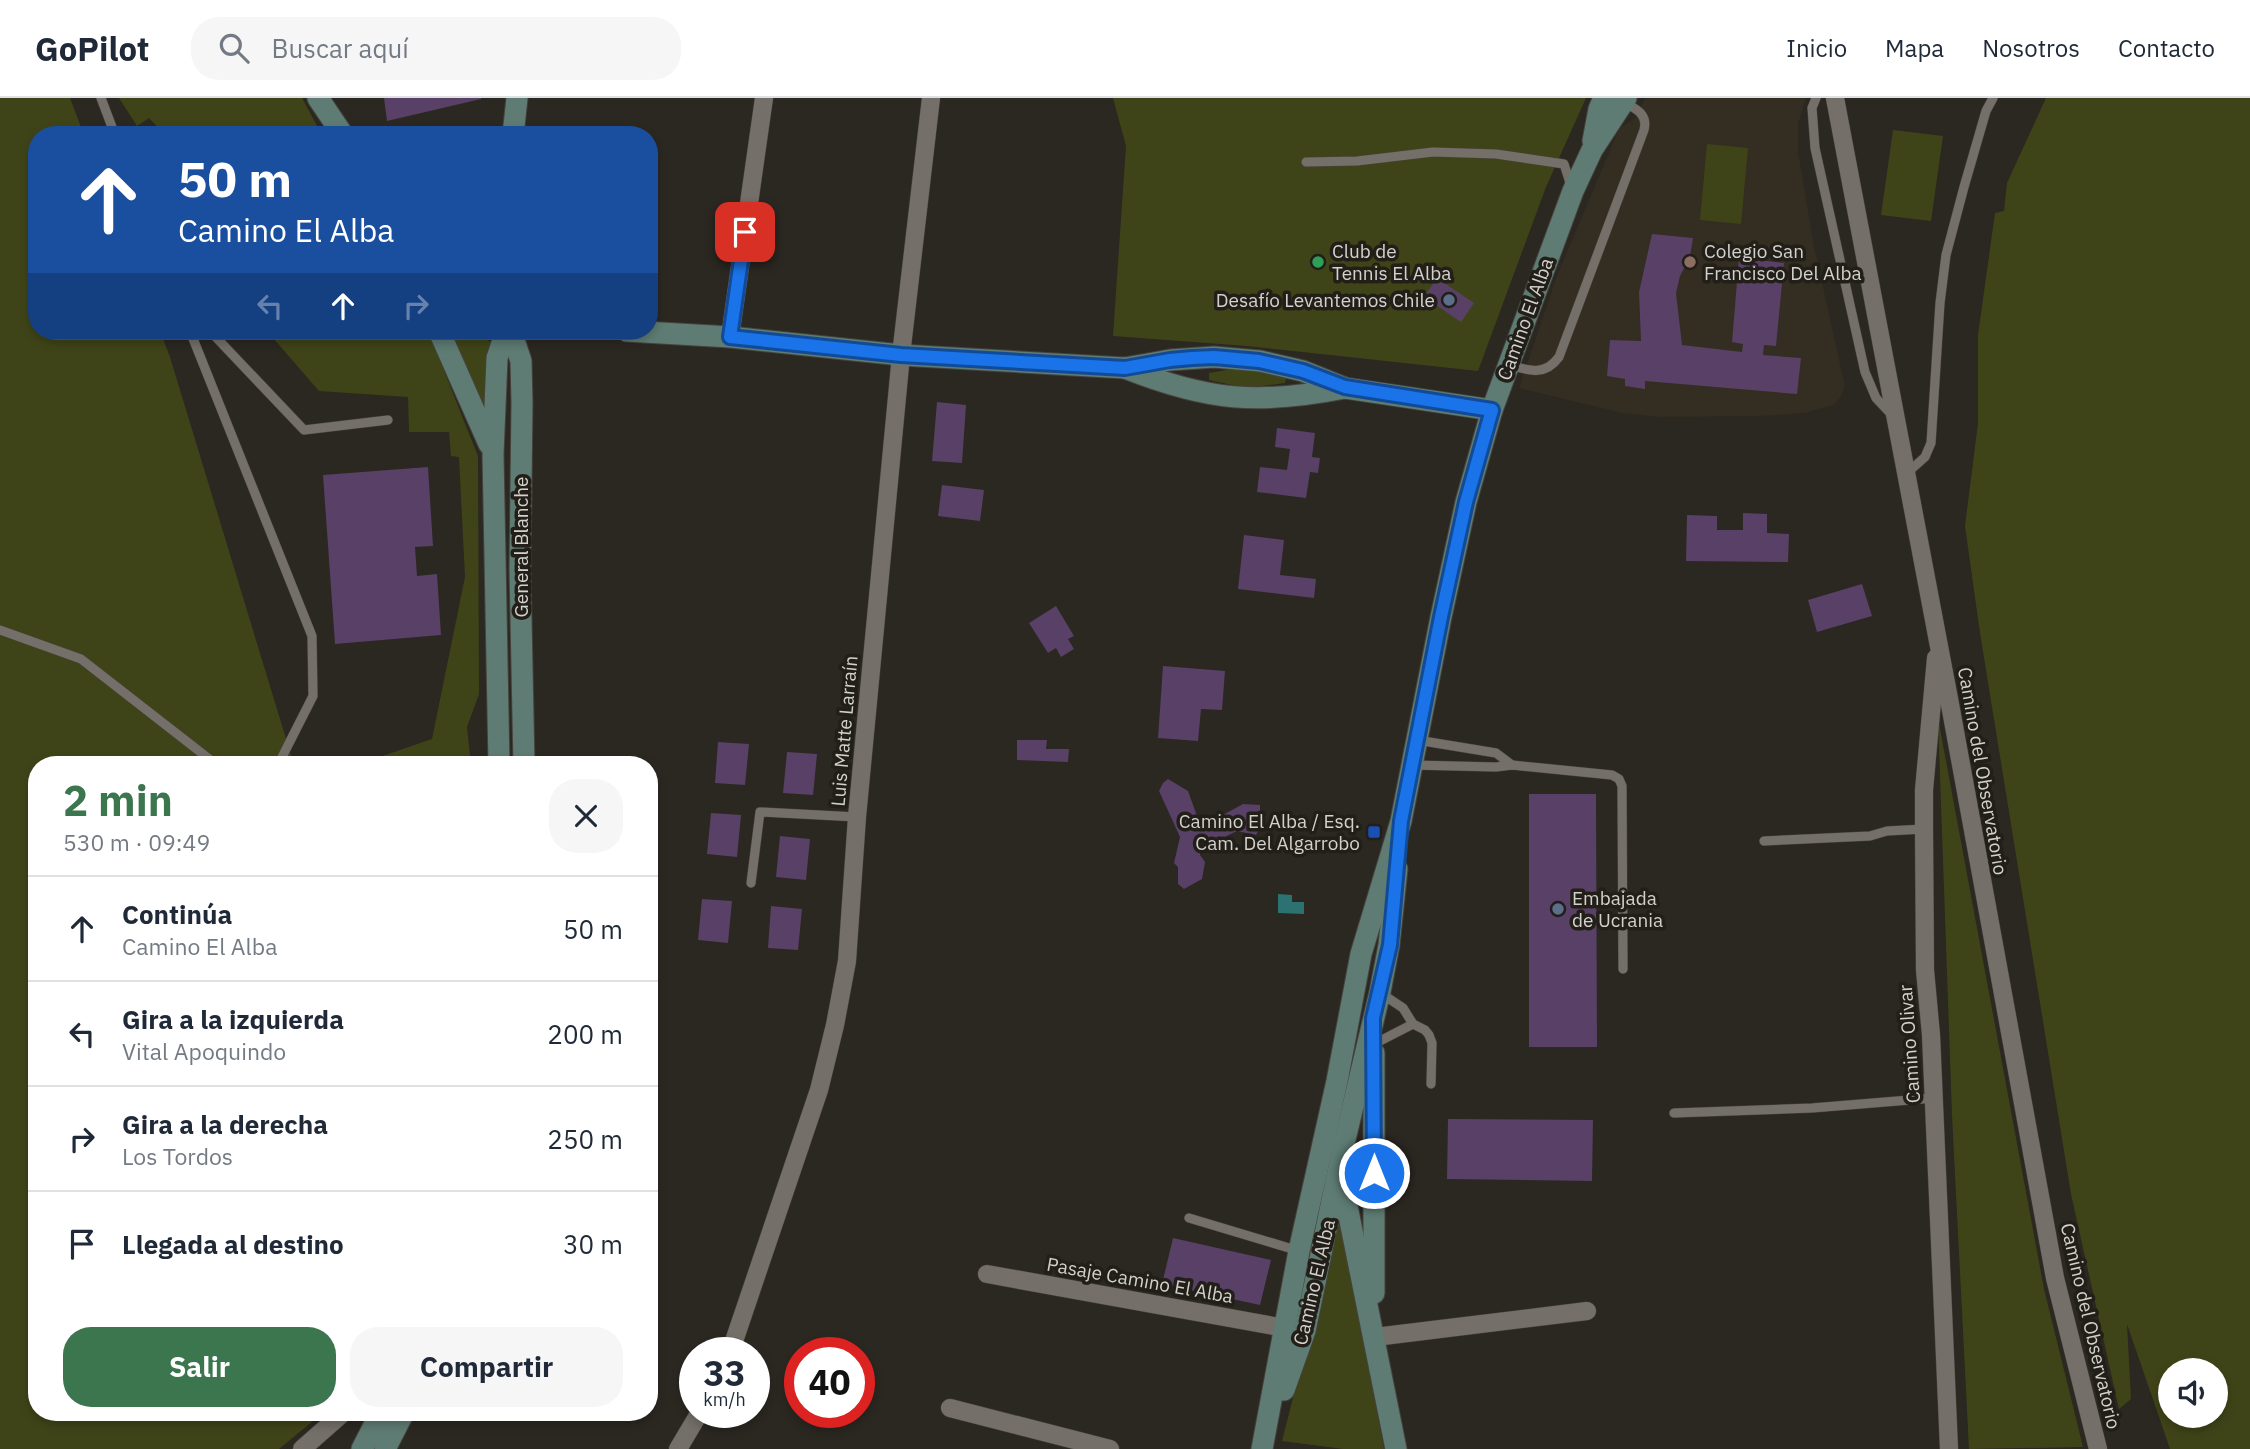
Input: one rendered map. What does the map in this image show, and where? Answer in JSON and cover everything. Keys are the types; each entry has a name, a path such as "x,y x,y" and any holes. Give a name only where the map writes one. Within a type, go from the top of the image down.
{"main road":[{"path":"318,98 337,126"},
{"path":"514,126 517,98"},
{"name":"Camino El Alba","path":"1266,1446 1299,1251 1362,954 1401,821 1466,502 1492,410 1573,191 1618,99"},
{"path":"658,333 730,337 901,355 1125,368 1170,360 1226,358 1259,361 1303,371 1345,387 1492,410"},
{"path":"443,340 493,454"},
{"name":"General Blanche","path":"499,756 493,454 497,358 504,340"},
{"name":"General Blanche","path":"512,340 521,361 523,403 520,570 524,756"},
{"path":"1125,368 1167,385 1211,395 1256,399 1301,396 1345,387"},
{"name":"Camino El Alba","path":"1266,1446 1305,1331 1343,1148 1380,992 1390,945 1401,821"},
{"path":"1373,1018 1375,1338"},
{"path":"1337,1081 1345,1196 1396,1449"},
{"path":"362,1449 376,1421"},
{"path":"385,1449 399,1421"}],"street":[{"path":"730,337 764,98"},
{"name":"Luis Matte Larraín","path":"735,1337 819,1090 847,961 857,817 901,355 931,98"},
{"name":"Camino del Observatorio","path":"1835,98 2055,1278 2098,1449"},
{"name":"Camino Olivar","path":"1937,638 1924,790 1925,970 1934,1098 1949,1449"},
{"name":"Pasaje Camino El Alba","path":"987,1274 1285,1328"},
{"path":"1375,1338 1587,1311"},
{"path":"950,1408 1110,1449"},
{"path":"302,1449 334,1421"},
{"path":"678,1449 690,1428"}],"lane":[{"path":"101,98 111,124"},
{"path":"1816,98 1812,108 1815,148 1865,372 1876,398 1895,419"},
{"path":"1906,474 1925,457 1931,443 1940,303 1946,255 1986,111 1993,98"},
{"path":"1508,365 1533,372 1545,371 1559,357 1646,125 1641,113 1618,99"},
{"path":"1306,162 1357,161 1433,152 1496,154 1564,164 1573,191"},
{"path":"194,340 312,636 313,696 282,756"},
{"path":"219,340 304,430 388,420"},
{"path":"0,630 81,660 205,756"},
{"path":"1417,740 1496,753 1512,765"},
{"path":"1412,765 1512,765 1612,775 1619,779 1622,786 1623,969"},
{"path":"751,883 760,812 857,817"},
{"path":"1764,841 1870,836 1887,831 1924,829"},
{"path":"1380,992 1403,1008 1413,1024 1425,1030 1432,1043 1431,1084"},
{"path":"1374,1044 1413,1024"},
{"path":"1674,1113 1812,1108 1934,1098"},
{"path":"1189,1218 1299,1251"}],"shaded area":[{"name":"Colegio San Francisco Del Alba","path":"1645,98 1806,98 1798,124 1798,151 1814,246 1844,382 1840,398 1833,405 1805,413 1659,417 1621,413 1519,388 1556,278 1619,129 1636,117"}],"green space":[{"path":"0,98 70,98 81,126 28,126 28,340 163,340 291,756 28,756 28,1421 313,1421 279,1449 0,1449"},
{"path":"119,98 302,98 317,126 157,126 149,118 137,126"},
{"name":"Club de Tennis El Alba","path":"1113,98 1586,98 1546,187 1478,371 1247,346 1113,336 1126,146"},
{"path":"2046,98 2250,98 2250,1449 2170,1449 2163,1428 2228,1428 2228,1358 2158,1358 2158,1414 2127,1324 2131,1399 2119,1409 2071,1194 1965,526 1978,423 1978,335 1995,213 2004,211 2007,183"},
{"path":"1893,130 1943,136 1931,221 1881,215"},
{"path":"1707,144 1748,148 1741,224 1700,220"},
{"path":"275,340 432,340 478,456 479,694 467,727 470,756 382,756 432,739 465,577 459,457 451,456 449,432 409,432 408,397 319,391"},
{"path":"452,340 490,342 487,424"},
{"path":"1250,366 1286,378 1285,383 1246,388 1209,380 1209,373"},
{"path":"1938,718 2044,1289 2083,1447 1969,1449 1952,1115"},
{"path":"1340,1214 1384,1449 1343,1449 1282,1441"}],"water":[{"path":"1278,894 1292,895 1292,902 1304,902 1304,914 1278,913"}],"building":[{"path":"384,98 481,98 481,99 387,121"},
{"path":"1652,234 1693,238 1690,257 1680,276 1676,293 1682,345 1742,352 1743,344 1732,342 1739,258 1784,263 1776,346 1764,345 1763,355 1801,358 1797,394 1645,381 1645,389 1625,386 1625,379 1607,376 1610,340 1641,341 1639,292"},
{"name":"Desafío Levantemos Chile","path":"1437,278 1474,303 1461,322 1424,297"},
{"path":"937,402 966,405 962,463 932,461"},
{"path":"1277,428 1315,433 1312,457 1320,458 1318,473 1310,472 1306,498 1257,492 1260,467 1287,470 1290,449 1275,447"},
{"path":"428,467 433,546 415,547 417,576 437,574 441,635 335,644 323,475"},
{"path":"942,485 984,490 980,521 938,516"},
{"path":"1743,513 1767,514 1767,533 1789,534 1788,562 1686,561 1687,515 1717,516 1717,530 1743,530"},
{"path":"1244,535 1284,540 1280,575 1316,579 1314,598 1238,589"},
{"path":"1862,584 1872,616 1817,632 1808,600"},
{"path":"1056,606 1074,636 1068,639 1074,649 1061,657 1056,648 1048,653 1029,623"},
{"path":"1163,666 1225,671 1222,710 1201,709 1198,741 1158,738"},
{"path":"1017,740 1047,740 1046,749 1069,749 1068,762 1017,760"},
{"path":"718,742 749,744 745,785 715,783"},
{"path":"787,752 817,754 813,795 783,793"},
{"path":"1168,779 1188,791 1201,827 1243,804 1260,805 1260,814 1266,817 1256,835 1237,831 1212,843 1201,841 1200,855 1205,862 1202,879 1184,889 1178,884 1178,867 1174,863 1180,837 1159,791"},
{"path":"1529,794 1596,794 1597,1047 1529,1047"},
{"path":"711,813 741,815 737,857 707,854"},
{"path":"780,836 810,839 806,880 776,877"},
{"path":"702,899 732,901 728,943 698,940"},
{"path":"771,906 802,909 798,950 768,948"},
{"path":"1448,1119 1593,1120 1592,1181 1447,1179"},
{"path":"1173,1238 1271,1260 1260,1305 1162,1284"}],"place":[{"name":"Club de Tennis El Alba","path":"1318,262"},
{"name":"Colegio San Francisco Del Alba","path":"1690,262"},
{"name":"Desafío Levantemos Chile","path":"1449,300"},
{"name":"Camino El Alba / Esq. Cam. Del Algarrobo","path":"1374,832"},
{"name":"Embajada de Ucrania","path":"1558,909"}],"route":[{"path":"745,232 730,337 901,355 1125,368 1192,358 1259,361 1303,371 1345,387 1492,410 1466,502 1401,821 1390,945 1373,1018 1374,1173"}]}
